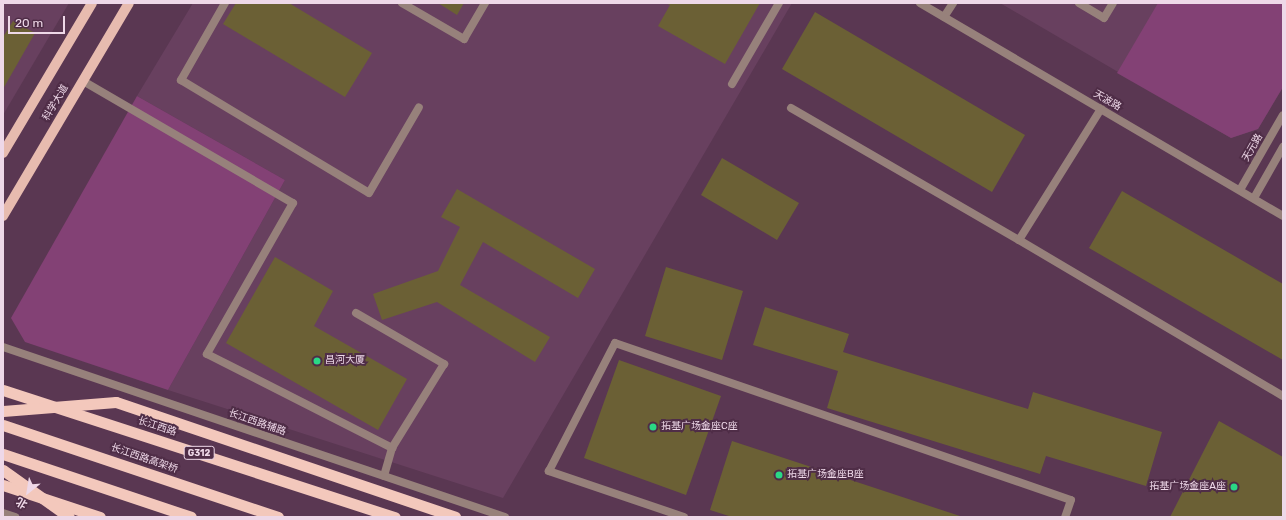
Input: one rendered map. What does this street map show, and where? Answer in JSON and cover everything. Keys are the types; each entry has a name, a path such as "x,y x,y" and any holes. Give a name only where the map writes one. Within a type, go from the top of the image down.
{"highway":[{"name":"长江西路","path":"3,390 395,517"},
{"path":"3,411 116,402 455,517"},
{"name":"长江西路高架桥","path":"3,424 278,517"},
{"path":"3,454 191,517"},
{"path":"3,470 69,517"},
{"path":"3,485 100,517"}],"main road":[{"name":"科学大道","path":"3,153 92,3"},
{"name":"科学大道","path":"3,216 130,3"}],"street":[{"path":"225,3 181,80 369,193 419,107"},
{"path":"402,3 464,39 485,3"},
{"path":"732,84 778,3"},
{"name":"天波路","path":"920,3 1283,216"},
{"path":"944,17 953,3"},
{"path":"1079,3 1104,18 1113,3"},
{"path":"83,81 293,203 207,354 392,448"},
{"path":"791,108 1019,240 1283,396"},
{"path":"1019,240 1101,109"},
{"name":"天元路","path":"1240,190 1283,115"},
{"path":"1254,198 1283,147"},
{"path":"356,313 444,364 392,448 384,476"},
{"path":"684,517 549,471 615,343 1071,500 1065,517"},
{"name":"长江西路辅路","path":"3,347 505,517"},
{"path":"3,513 15,517"}],"shaded area":[{"path":"3,3 69,3 3,115"},
{"path":"193,3 792,3 503,498 168,390 285,180 137,96"},
{"path":"1000,3 1283,3 1283,87 1258,129 1231,138"},
{"path":"1158,3 1283,3 1283,87 1258,129 1231,138 1117,73"},
{"path":"137,96 285,180 168,390 25,342 11,318"}],"building":[{"path":"236,3 289,3 372,53 345,97 223,24"},
{"path":"438,3 464,3 457,15"},
{"path":"665,3 760,3 725,64 658,26 670,5"},
{"path":"815,12 1025,135 992,192 782,69"},
{"path":"13,21 35,33 3,89 3,37"},
{"path":"722,158 799,203 777,240 701,195"},
{"path":"457,189 595,269 578,298 483,242 460,285 550,337 535,362 437,302 382,320 373,294 438,271 460,227 441,217"},
{"path":"1122,191 1283,284 1283,360 1089,248"},
{"name":"昌河大厦","path":"275,257 333,291 314,326 407,379 378,430 226,343"},
{"path":"666,267 743,291 722,360 645,336"},
{"path":"765,307 849,334 843,352 1028,409 1033,392 1162,432 1146,486 1046,456 1040,474 827,408 838,371 753,345"},
{"name":"拓基广场金座C座","path":"619,360 721,396 686,495 584,458"},
{"name":"拓基广场金座A座","path":"1219,421 1283,457 1283,517 1170,517"},
{"name":"拓基广场金座B座","path":"732,441 963,517 732,517 710,510"}],"place":[{"name":"昌河大厦","path":"317,361"},
{"name":"拓基广场金座C座","path":"653,427"},
{"name":"拓基广场金座B座","path":"779,475"},
{"name":"拓基广场金座A座","path":"1234,487"}]}
